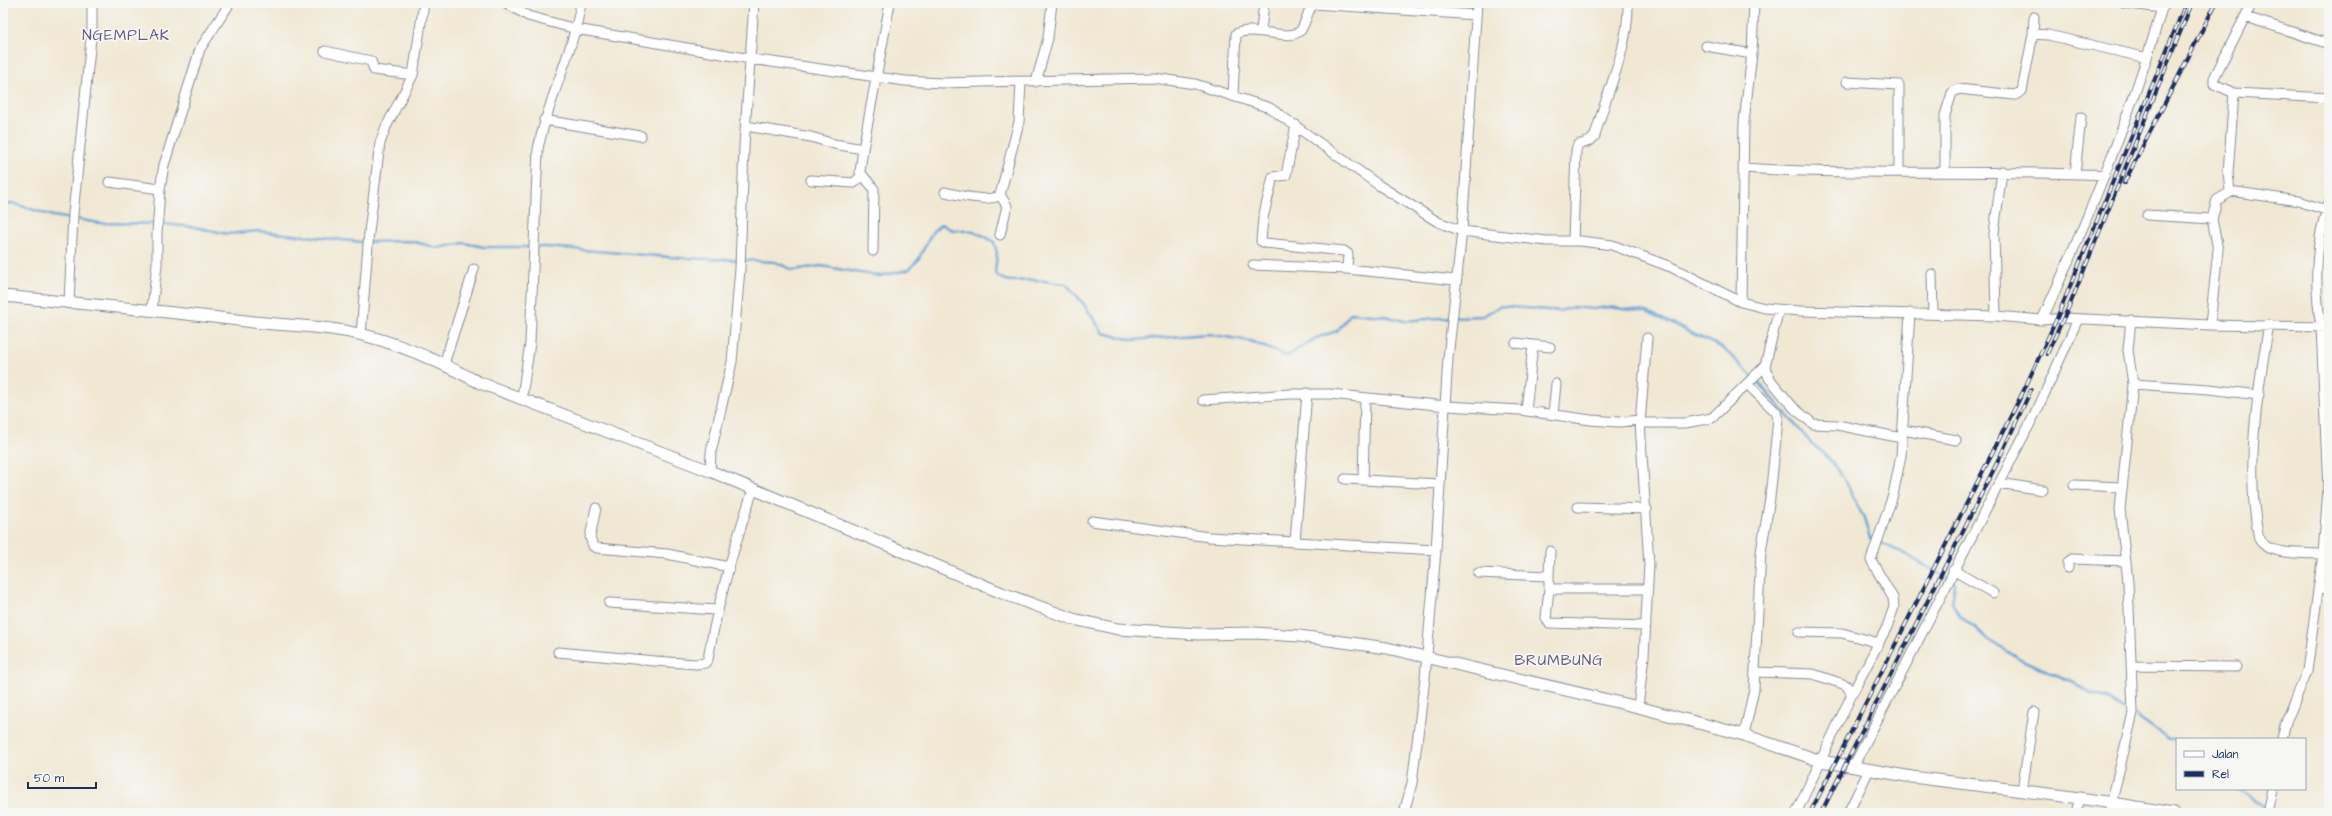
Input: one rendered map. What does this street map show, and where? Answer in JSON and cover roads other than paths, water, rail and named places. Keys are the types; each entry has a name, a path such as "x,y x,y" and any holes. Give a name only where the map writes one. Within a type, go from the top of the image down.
{"street":[{"path":"69,304 72,227 92,29 92,3"},
{"path":"152,309 157,264 156,232 164,165 200,49 230,3"},
{"path":"361,335 369,232 380,143 386,127 413,75 424,3"},
{"path":"506,3 528,16 576,30 876,78 942,83 1036,82 1154,78 1195,84 1270,108 1380,186 1438,222 1462,231 1547,242 1572,241 1600,243 1621,248 1672,267 1741,302 1765,308 1801,311 1996,316 2042,320 2131,320 2210,325 2325,326"},
{"path":"522,397 530,343 532,259 538,149 544,120 576,30 581,3"},
{"path":"710,472 711,452 732,362 742,245 746,126 754,3"},
{"path":"873,251 874,189 862,175 860,169 890,3"},
{"path":"1036,82 1048,38 1052,3"},
{"path":"1261,30 1264,3"},
{"path":"1232,95 1234,36 1238,32 1261,30 1277,34 1297,33 1300,30 1311,7 1319,3 1476,16"},
{"path":"1404,813 1414,768 1436,550 1439,484 1456,280 1462,231 1477,3"},
{"path":"1572,241 1576,150 1578,145 1590,141 1595,136 1610,84 1618,63 1628,3"},
{"path":"1741,302 1745,112 1752,54 1754,3"},
{"path":"2042,320 2087,221 2105,175 2164,6 2123,3"},
{"path":"2252,3 2214,80 2216,86 2234,93 2329,98"},
{"path":"2246,17 2329,44"},
{"path":"1945,171 1945,116 1952,93 1958,89 2015,95 2020,93 2022,91 2033,34 2034,18"},
{"path":"2033,34 2048,35 2147,58"},
{"path":"1706,46 1752,54"},
{"path":"325,51 371,61 374,70 413,75"},
{"path":"1000,235 1007,206 1000,195 1019,122 1022,82"},
{"path":"1848,82 1899,85 1899,171"},
{"path":"2231,192 2228,173 2234,93"},
{"path":"2075,174 2081,117"},
{"path":"544,120 641,136"},
{"path":"1296,125 1286,175 1272,177 1263,218 1261,241 1344,251 1348,255 1347,270"},
{"path":"746,126 811,137 834,144 863,149"},
{"path":"1744,168 2002,171 2105,175"},
{"path":"1996,316 1994,227 2002,171"},
{"path":"811,180 854,183 862,175"},
{"path":"109,182 160,189"},
{"path":"945,192 985,198 997,197 1000,195"},
{"path":"2210,325 2218,250 2212,219 2217,200 2231,192 2328,206 2317,267 2317,304 2325,326 2328,490 2323,554 2307,671 2285,725 2282,738"},
{"path":"2147,215 2212,219"},
{"path":"1253,265 1347,270 1456,280"},
{"path":"444,364 474,269"},
{"path":"1932,274 1933,314"},
{"path":"3,296 69,304 152,309 264,324 332,329 361,335 409,350 444,364 478,382 522,397 615,436 710,472 1002,593 1073,619 1118,629 1199,634 1255,633 1299,636 1387,648 1638,707 1744,735 1821,761 1869,770 2080,798 2111,808 2174,813"},
{"path":"1203,400 1307,393 1446,406 1526,411 1619,422 1685,424 1712,418 1762,368 1779,309"},
{"path":"1796,813 1852,694 1887,628 1894,603 1872,565 1871,555 1893,494 1902,434 1910,314"},
{"path":"1853,767 1943,589 2048,389 2078,319"},
{"path":"2111,808 2133,714 2126,561 2120,509 2121,487 2133,384 2128,350 2131,320"},
{"path":"2269,325 2259,395 2253,473 2259,540 2262,545 2274,550 2323,554"},
{"path":"1638,707 1648,589 1647,509 1642,483 1640,422 1647,338"},
{"path":"1516,343 1550,347"},
{"path":"1526,411 1533,345"},
{"path":"1762,368 1793,408 1813,424 1837,425 1956,440"},
{"path":"1553,414 1556,384"},
{"path":"1744,735 1754,689 1761,552 1770,498 1778,419 1776,412 1746,384"},
{"path":"2133,384 2208,389 2259,395"},
{"path":"1295,541 1307,393"},
{"path":"1363,480 1365,399"},
{"path":"1344,479 1439,484"},
{"path":"1999,483 2043,490"},
{"path":"2074,485 2121,487"},
{"path":"558,652 702,664 708,659 716,610 753,490"},
{"path":"1578,507 1647,509"},
{"path":"596,508 590,537 593,546 597,548 667,554 729,566"},
{"path":"1092,521 1209,537 1436,550"},
{"path":"1550,551 1548,576 1549,589 1546,618 1549,623 1646,626"},
{"path":"2068,568 2068,562 2072,559 2126,561"},
{"path":"1952,572 1993,593"},
{"path":"1478,573 1548,576"},
{"path":"2319,588 2329,590"},
{"path":"1549,589 1648,589"},
{"path":"609,603 716,610"},
{"path":"1799,632 1842,633 1879,643"},
{"path":"2131,666 2236,667"},
{"path":"1755,672 1813,674 1846,685 1852,694"},
{"path":"2022,791 2034,712"},
{"path":"1848,813 1869,770"},
{"path":"2268,808 2272,790"},
{"path":"2076,813 2080,798"}],"waterway":[{"path":"3,205 12,203 53,216 71,219"},
{"path":"76,219 99,223 163,224 194,227 228,234 257,231 361,242 411,241 438,248 464,243 484,247 546,247 682,258 738,260"},
{"path":"743,260 775,262 793,270 821,266 879,276 908,270 918,260 933,231 942,224 953,230 975,232 994,242 997,253 995,273 1003,279 1012,281 1035,280 1066,284 1083,303 1103,333 1133,340 1208,334 1250,341 1287,356 1316,338 1337,331 1351,313 1384,316 1405,321 1450,317"},
{"path":"1455,317 1483,316 1500,306 1559,311 1573,307 1593,309 1608,307 1647,312 1723,348 1752,376"},
{"path":"1756,379 1811,443 1826,455 1842,476 1863,516 1870,538 1907,555 1955,583 1952,603 1960,617 1975,627 1989,640 2022,660 2073,682 2091,694 2107,698 2131,713"},
{"path":"2135,716 2169,740 2176,740"},
{"path":"2239,790 2276,813"}],"railway":[{"path":"1810,813 2024,390 2057,318 2186,3"},
{"path":"2047,354 2071,302 2192,3"},
{"path":"2124,183 2216,3"},
{"path":"1821,813 1998,461 2031,390"}],"district":[{"name":"NGEMPLAK","path":"126,35"},
{"name":"BRUMBUNG","path":"1559,660"}]}
